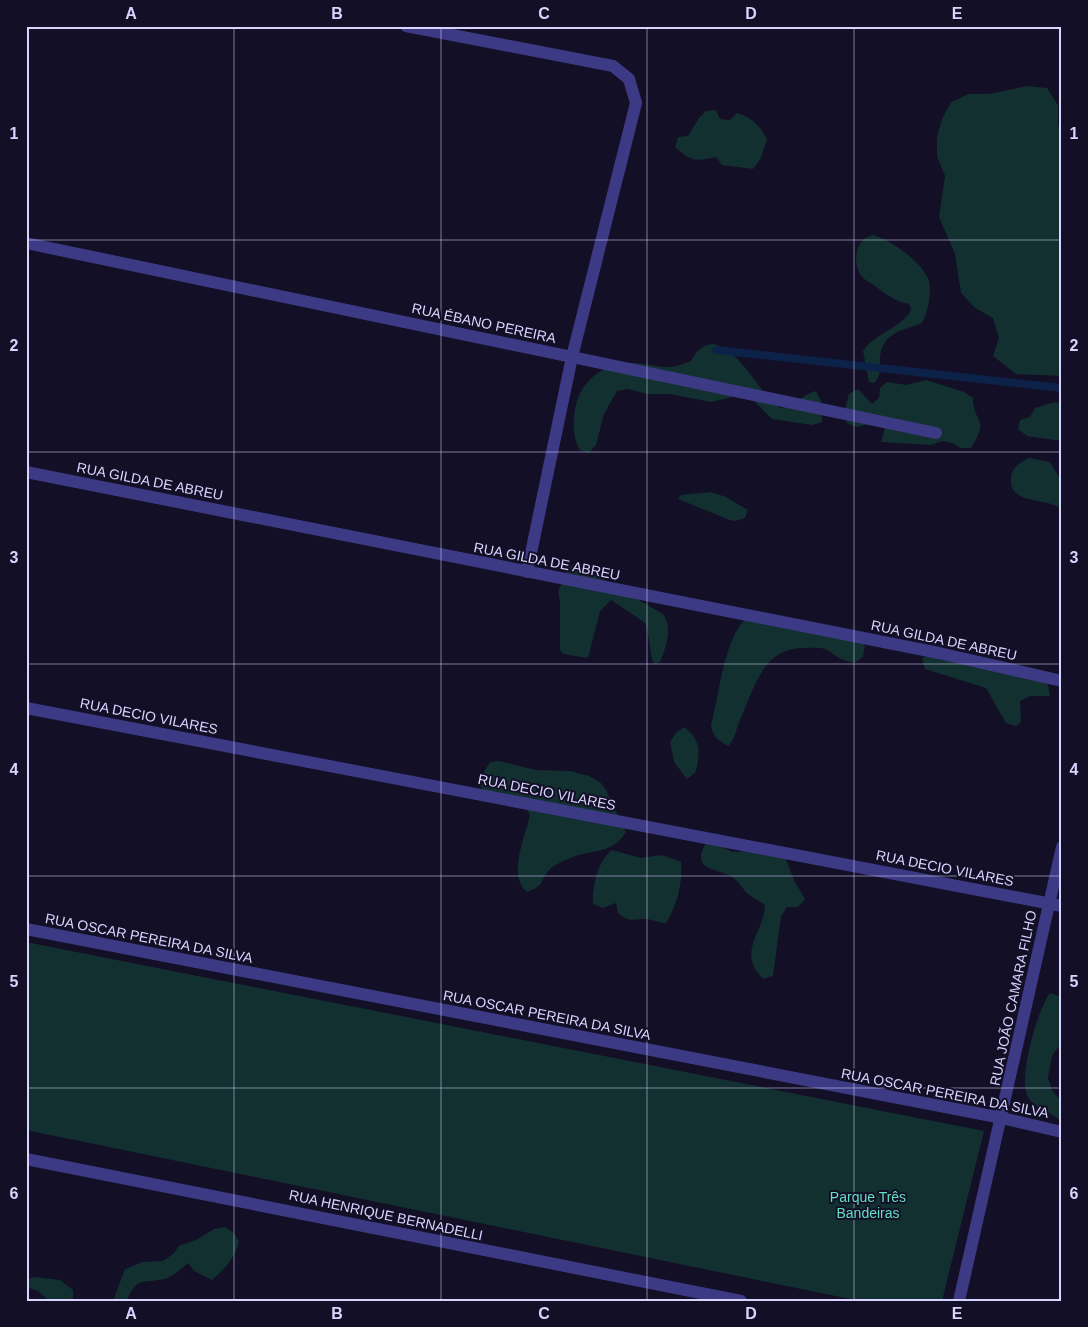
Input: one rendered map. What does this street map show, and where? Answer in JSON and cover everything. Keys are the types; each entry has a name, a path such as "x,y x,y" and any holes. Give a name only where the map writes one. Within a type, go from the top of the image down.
{"street":[{"path":"406,26 613,66 629,79 636,103 572,357 527,572"},
{"name":"RUA ÉBANO PEREIRA","path":"26,244 936,433"},
{"name":"RUA GILDA DE ABREU","path":"26,472 939,653 1062,681"},
{"name":"RUA DECIO VILARES","path":"26,708 1056,904"},
{"name":"RUA JOÃO CAMARA FILHO","path":"959,1301 1002,1118 1056,904 1062,847"},
{"name":"RUA OSCAR PEREIRA DA SILVA","path":"26,929 1002,1118 1062,1132"},
{"name":"RUA HENRIQUE BERNADELLI","path":"26,1159 740,1301"}],"green space":[{"path":"1027,86 1047,88 1058,105 1058,125 1062,134 1062,376 1016,374 993,356 999,338 993,318 975,308 961,293 955,254 939,217 945,176 937,156 937,137 942,119 951,102 969,94 989,94"},
{"path":"716,110 720,119 730,120 737,113 747,117 762,130 767,140 760,160 753,169 722,165 716,157 703,160 689,158 675,147 678,137 688,136 699,118 706,111"},
{"path":"873,235 896,246 918,264 928,278 930,289 928,308 921,324 899,331 888,339 884,345 881,352 879,375 874,383 869,382 863,351 874,340 903,320 911,309 909,304 889,296 864,279 859,272 856,259 859,247 862,241"},
{"path":"714,344 734,356 772,401 781,408 816,391 821,401 822,422 812,425 772,419 750,397 741,395 711,402 670,394 648,394 627,389 617,391 604,414 596,445 589,453 580,450 574,434 573,423 576,405 584,387 597,374 614,365 623,363 674,367 691,361 700,349"},
{"path":"926,380 964,392 973,398 980,421 980,431 971,448 961,448 952,443 942,441 931,445 881,442 885,428 878,421 857,427 847,423 844,413 849,394 858,389 872,404 879,398 880,388 887,382 907,385"},
{"path":"1055,402 1062,403 1062,441 1027,436 1018,429 1020,420 1030,417 1035,408"},
{"path":"1029,458 1050,462 1062,482 1062,509 1055,505 1021,496 1011,486 1013,470 1017,465"},
{"path":"711,492 726,497 748,510 745,518 735,521 730,520 678,499 681,495"},
{"path":"576,563 581,564 594,574 663,614 668,625 668,631 660,662 655,664 652,660 647,627 644,622 611,600 600,611 588,658 563,654 560,650 560,602 558,592 567,569"},
{"path":"748,616 860,637 865,646 863,657 854,663 822,648 793,649 772,659 758,678 729,746 717,738 713,733 711,725 728,652 733,638"},
{"path":"932,655 1042,675 1048,685 1050,696 1030,696 1020,701 1021,722 1016,726 1006,723 986,688 925,669 922,658"},
{"path":"684,727 697,742 699,754 695,773 687,779 674,762 670,742 676,733"},
{"path":"499,761 536,770 570,771 589,776 600,782 606,790 626,832 614,845 576,856 551,868 537,887 527,892 521,885 518,876 518,866 530,815 525,806 486,793 479,785 482,775 490,762"},
{"path":"706,843 715,844 733,852 755,851 786,859 794,880 805,899 798,907 787,907 781,916 773,976 763,979 755,969 752,960 754,942 764,915 765,905 748,894 732,877 703,864 701,859 702,852"},
{"path":"612,850 641,858 662,855 681,862 678,894 666,923 648,919 628,919 618,913 616,903 603,908 593,904 597,874 603,860"},
{"name":"Parque Três Bandeiras","path":"26,942 984,1131 942,1301 860,1301 26,1130"},
{"path":"1050,993 1062,997 1062,1042 1052,1056 1048,1078 1052,1090 1062,1102 1062,1122 1031,1101 1025,1088 1030,1044 1040,1013"},
{"path":"225,1227 234,1233 239,1242 228,1263 212,1280 194,1271 188,1263 177,1273 167,1278 137,1284 127,1301 113,1301 125,1269 143,1262 163,1261 173,1254 179,1246 196,1240 214,1229"},
{"path":"35,1277 60,1280 73,1290 73,1301 49,1301 38,1291 26,1287 26,1279"}],"waterway":[{"path":"716,350 1062,388"}]}
